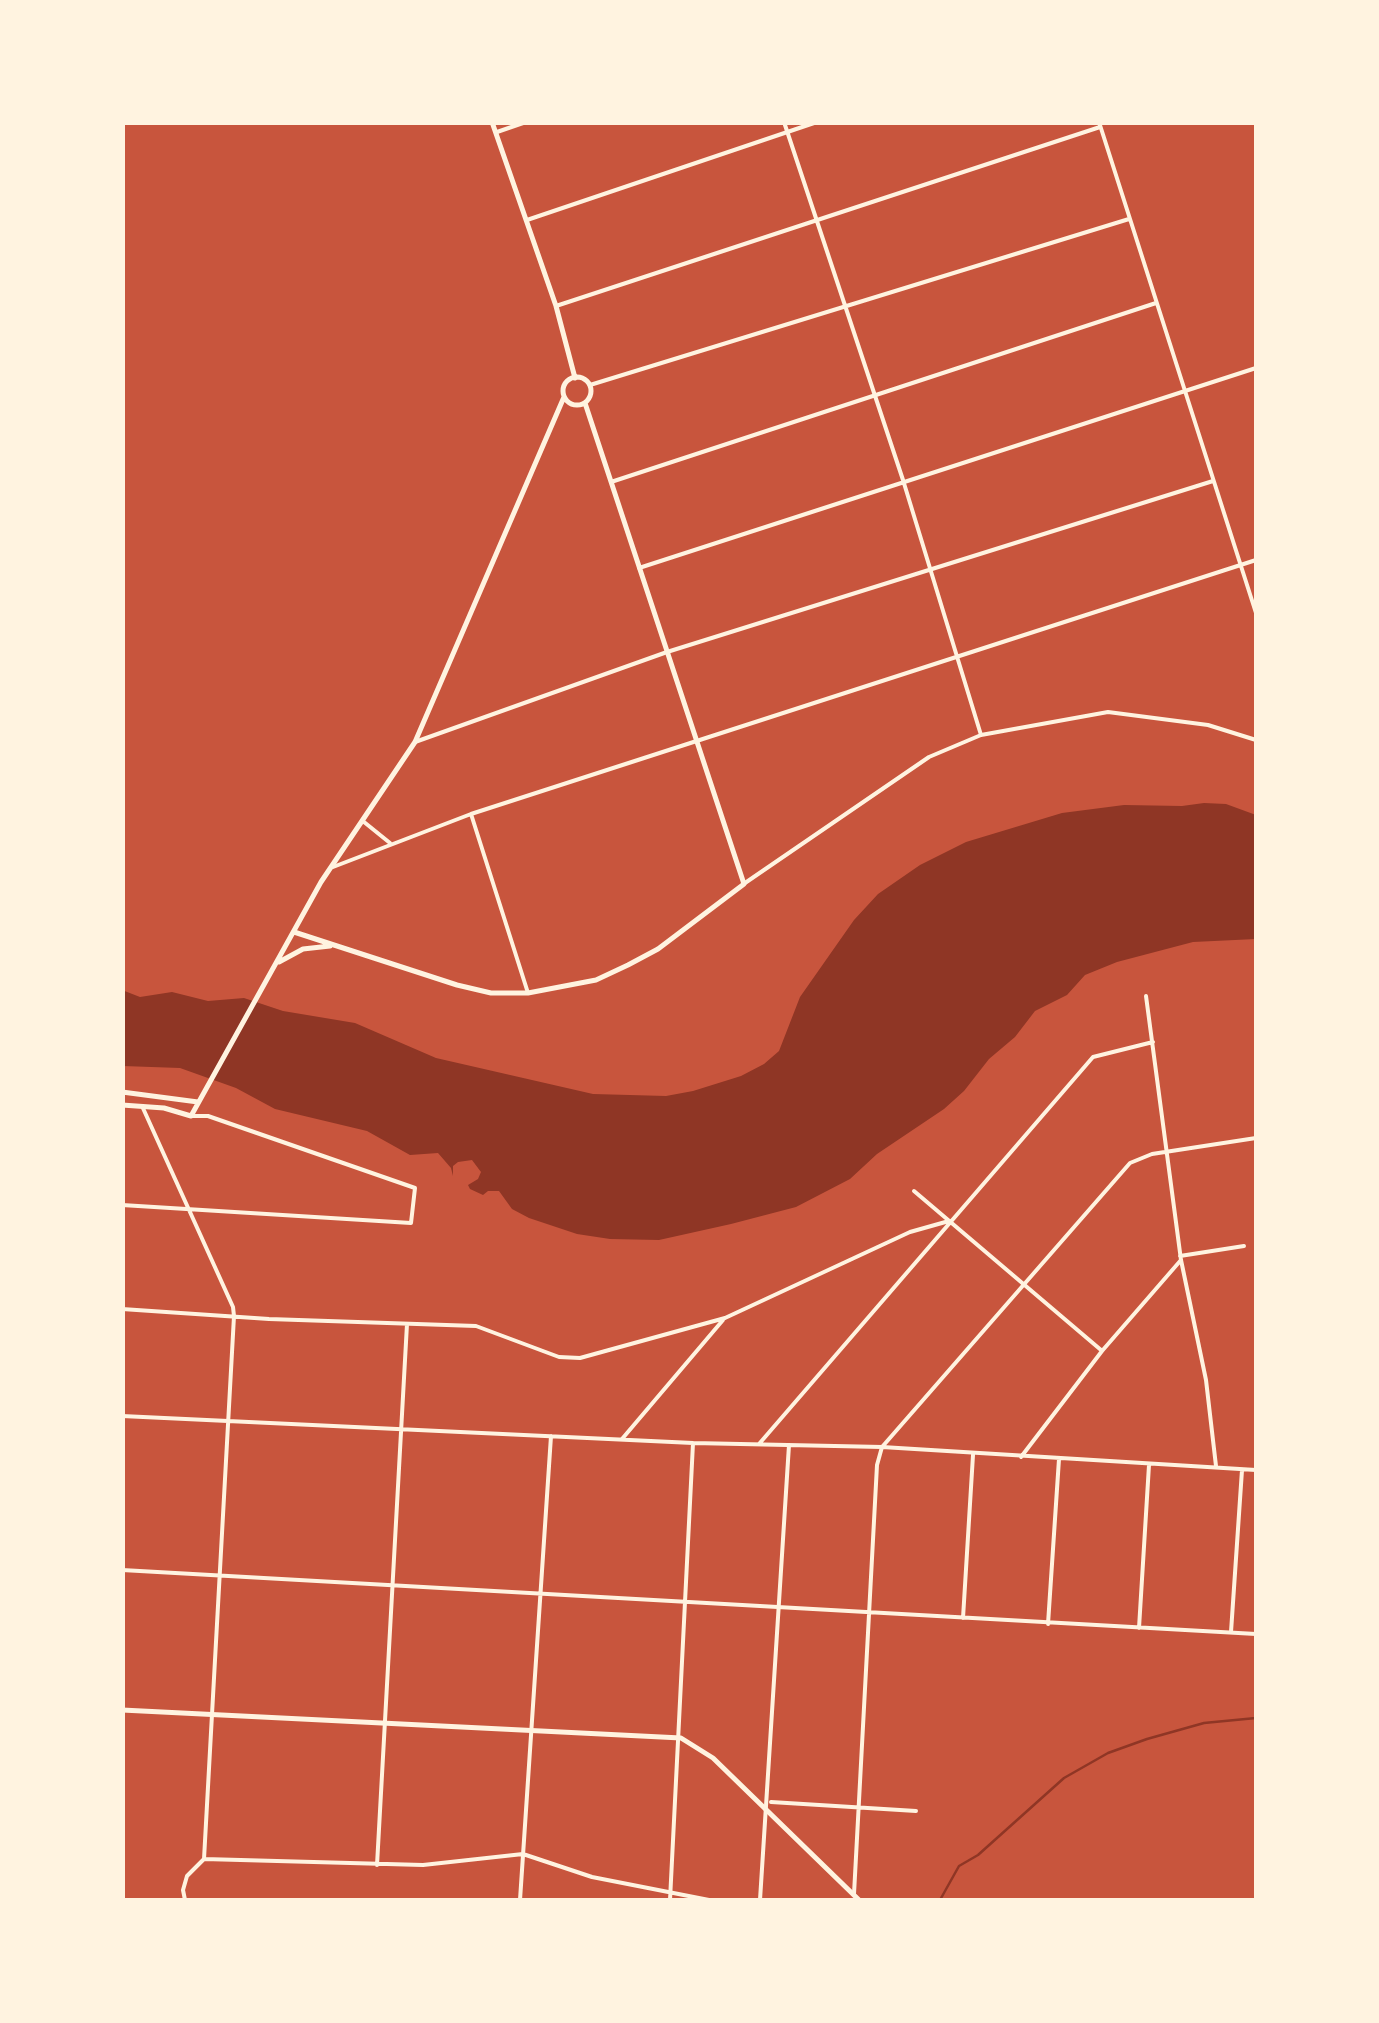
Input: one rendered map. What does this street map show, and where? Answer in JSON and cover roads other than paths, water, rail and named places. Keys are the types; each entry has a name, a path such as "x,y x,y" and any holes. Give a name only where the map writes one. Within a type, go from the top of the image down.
{"street":[{"path":"492,122 556,306 575,378"},
{"path":"495,132 526,122"},
{"path":"784,122 903,480 981,735"},
{"path":"526,220 817,122"},
{"path":"556,306 1099,125 1256,614"},
{"path":"590,386 1129,219"},
{"path":"610,482 1156,303"},
{"path":"639,568 1256,368"},
{"path":"191,1116 333,866 415,742 564,397 564,386 575,378 584,379 590,386 584,403 575,405 564,397"},
{"path":"584,403 744,884"},
{"path":"415,742 667,652 1213,480"},
{"path":"333,866 472,814 1256,560"},
{"path":"293,935 491,993 528,993 596,980 658,949 744,884 930,757 981,735 1108,712 1208,725 1256,740"},
{"path":"472,814 528,993"},
{"path":"364,822 390,843"},
{"path":"293,935 304,949"},
{"path":"276,963 304,949 336,945"},
{"path":"1146,996 1180,1258 1206,1380 1216,1466"},
{"path":"759,1444 1094,1057 1153,1042"},
{"path":"122,1092 198,1102 208,1116"},
{"path":"122,1105 208,1116 414,1188 411,1223 122,1205"},
{"path":"142,1106 234,1307 204,1859 187,1876 185,1900"},
{"path":"857,1898 868,1611 877,1465 882,1447 1130,1163 1166,1151 1256,1138"},
{"path":"914,1192 1102,1351"},
{"path":"122,1310 486,1327 570,1360 725,1318 910,1232 949,1221"},
{"path":"1021,1457 1180,1258 1244,1246"},
{"path":"622,1439 725,1318"},
{"path":"377,1865 407,1324"},
{"path":"122,1416 882,1447 1256,1470"},
{"path":"520,1900 551,1435"},
{"path":"670,1900 694,1442"},
{"path":"760,1900 789,1445"},
{"path":"964,1618 973,1455"},
{"path":"1048,1624 1060,1460"},
{"path":"1138,1628 1149,1465"},
{"path":"1231,1632 1242,1470"},
{"path":"122,1570 1256,1634"},
{"path":"122,1710 680,1738 714,1758 857,1898"},
{"path":"769,1802 916,1811"},
{"path":"204,1859 426,1865 523,1854 592,1876 709,1900"}],"waterway":[{"path":"940,1900 959,1866 978,1855 1064,1778 1108,1753 1147,1739 1204,1723 1256,1718"}]}
